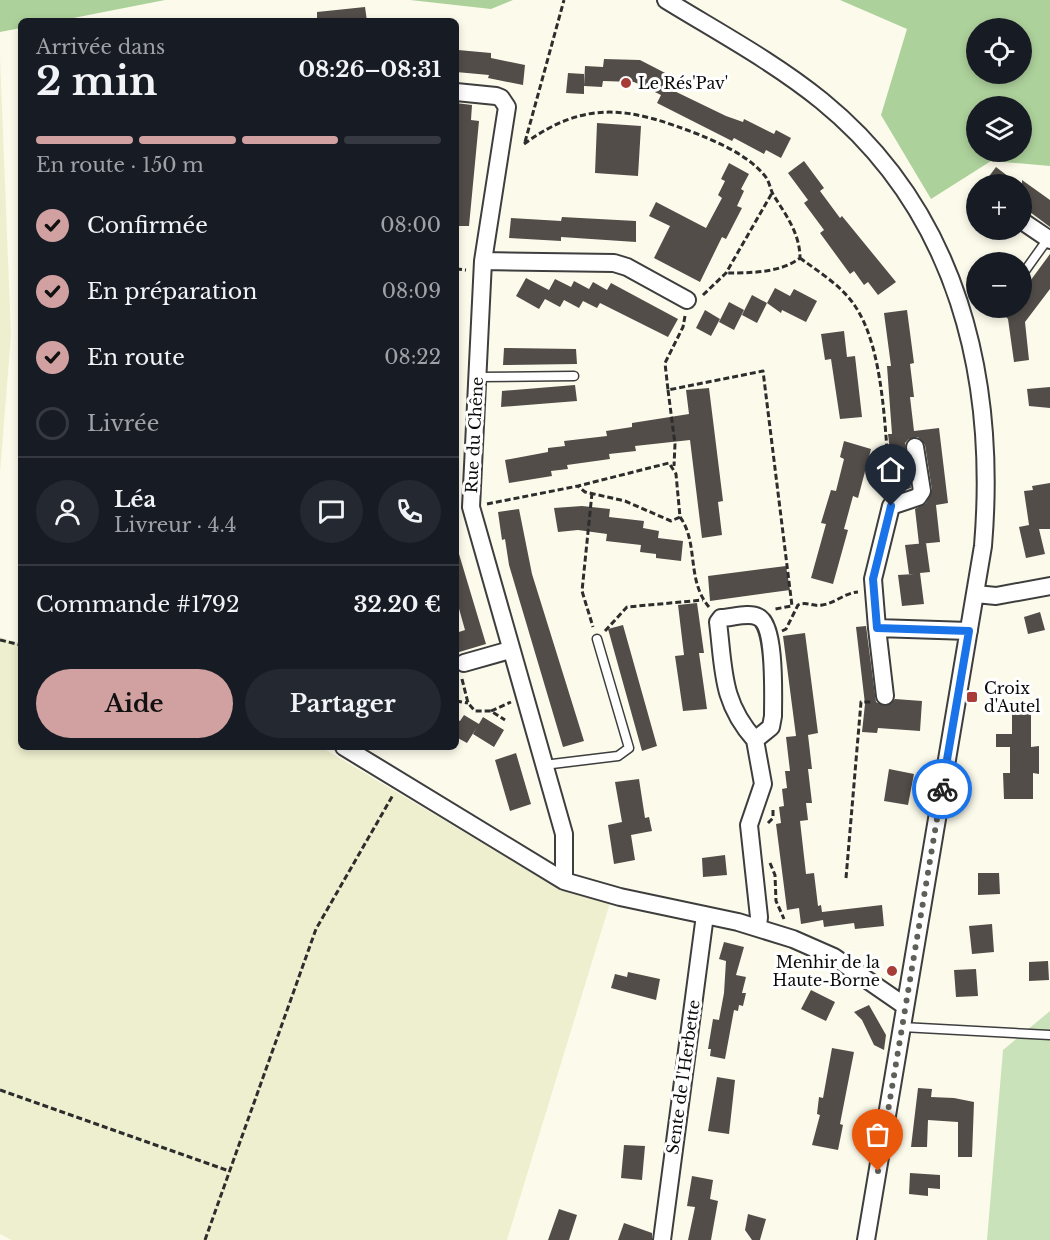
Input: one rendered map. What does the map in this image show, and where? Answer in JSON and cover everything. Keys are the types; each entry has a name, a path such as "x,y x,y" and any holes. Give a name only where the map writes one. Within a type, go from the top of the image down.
{"street":[{"path":"666,0 746,48 823,102 865,141 920,215 944,261 976,360 986,449 986,510 976,594 866,1240"},
{"name":"Rue du Chêne","path":"459,92 496,96 501,98 507,107 483,261 471,507 564,834 564,881"},
{"path":"1032,228 1049,240"},
{"path":"483,261 614,263 627,267 687,300"},
{"path":"885,696 872,591 891,506 918,497 922,491 915,447"},
{"path":"976,594 996,596 1050,586"},
{"path":"755,740 771,727 773,716 771,634 758,616 719,620 728,698 743,726 755,740 763,784 749,825 759,917 758,927"},
{"path":"877,628 969,631"},
{"path":"463,670 510,650"},
{"path":"349,750 564,881 611,896 758,927 834,957 905,1006"},
{"name":"Sente de l'Herbette","path":"662,1240 705,915"}],"lane":[{"path":"1032,262 1049,240"},
{"path":"476,376 574,376"},
{"path":"544,765 618,756 629,748 597,639"},
{"path":"902,1027 1050,1035"}],"path":[{"path":"564,0 524,144 544,129 579,115 610,111 638,113 707,138 733,151 760,170 767,178 772,193 788,214 800,250 800,258"},
{"path":"719,620 703,600 692,570 693,553 680,517 674,466 675,444 665,363 683,327 687,300 710,291 726,273 772,193"},
{"path":"726,273 757,272 794,263 800,258"},
{"path":"800,258 843,292 855,305 864,323 881,388 891,506"},
{"path":"668,390 764,371 792,606"},
{"path":"471,507 578,486 669,464 674,466"},
{"path":"578,486 582,491 625,501 671,521 680,517"},
{"path":"592,493 582,591 597,639 627,607 703,600"},
{"path":"798,605 786,629 771,634 775,608 805,602 820,606 836,601 848,592 872,591"},
{"path":"0,640 18,644"},
{"path":"463,670 468,704"},
{"path":"846,878 861,702 880,702 885,696"},
{"path":"459,702 468,704 475,711 491,711 524,697"},
{"path":"491,711 505,720"},
{"path":"205,1240 316,929 399,779"},
{"path":"0,1089 229,1171"}],"green space":[{"path":"0,0 165,0 73,18 18,18 18,29 0,32"},
{"path":"410,0 513,0 491,9"},
{"path":"840,0 1050,0 1050,166 1003,162 1032,162 1032,96 966,96 966,162 989,162 970,174 966,174 966,177 931,199 881,115 907,29"},
{"path":"0,57 11,335 0,473"},
{"path":"0,637 18,643 18,750 326,750 559,889 610,903 507,1240 11,1240 0,1234"},
{"path":"1050,1011 1050,1240 987,1240 1003,1050"}],"building":[{"path":"365,7 367,18 317,18 317,12"},
{"path":"459,50 491,53 491,58 525,65 523,85 488,78 489,75 459,72"},
{"path":"604,59 640,60 671,76 666,87 726,116 743,122 744,119 774,134 776,130 791,138 781,158 766,150 764,154 734,138 732,141 657,103 661,95 634,82 603,81 602,87 584,86 585,66 603,67"},
{"path":"568,73 584,74 584,94 566,93"},
{"path":"459,103 472,105 471,120 479,121 469,226 459,226"},
{"path":"597,123 641,126 638,176 595,173"},
{"path":"804,161 824,188 820,191 840,218 842,216 896,282 878,295 868,282 864,285 854,271 850,274 820,233 824,230 804,203 808,200 788,173"},
{"path":"729,163 749,174 741,189 744,191 737,206 742,208 726,239 722,237 700,282 654,258 670,226 649,216 656,202 706,228 722,198 718,195 725,181 721,179"},
{"path":"996,167 1005,174 991,174"},
{"path":"1032,187 1050,200 1050,227 1032,214"},
{"path":"562,217 636,221 636,242 561,237 561,241 509,238 511,218 561,221"},
{"path":"1050,254 1050,289 1032,313 1032,278"},
{"path":"526,278 549,290 555,279 571,287 574,281 589,289 593,282 607,290 611,283 678,319 668,337 600,303 597,308 583,301 579,308 564,300 560,307 545,299 539,309 516,296"},
{"path":"775,288 790,296 794,289 817,301 806,322 782,310 781,313 767,303"},
{"path":"752,295 767,303 757,323 742,315"},
{"path":"729,302 744,310 734,330 719,322"},
{"path":"705,310 720,319 711,336 696,328"},
{"path":"907,310 914,363 910,364 914,397 910,397 914,431 939,428 948,503 936,505 940,542 919,544 915,509 926,503 932,490 925,445 918,437 909,439 905,443 911,488 895,493 888,434 892,434 887,366 891,366 884,313"},
{"path":"1028,318 1025,322 1029,360 1014,362 1008,319"},
{"path":"844,331 847,357 855,356 862,417 840,419 831,359 825,360 821,334"},
{"path":"504,348 576,349 577,364 503,365"},
{"path":"575,385 577,401 501,407 502,391"},
{"path":"1050,387 1050,408 1029,406 1027,389"},
{"path":"709,388 723,501 718,502 722,535 702,538 690,440 635,446 636,451 609,454 610,459 567,465 568,469 551,471 552,476 509,483 505,460 548,452 548,448 565,446 564,441 607,436 606,431 632,427 632,423 689,414 686,390"},
{"path":"844,441 871,449 858,498 853,496 844,529 848,530 833,584 811,578 826,524 821,523 831,490 836,491 844,459 840,457"},
{"path":"1050,483 1050,529 1039,529 1045,554 1026,558 1019,527 1029,525 1024,491 1033,490 1032,486"},
{"path":"582,506 610,509 609,517 644,521 643,528 659,531 658,538 683,541 681,561 656,558 656,554 640,552 641,545 606,541 607,534 578,530 558,532 554,508"},
{"path":"519,509 532,574 584,741 563,747 509,565 505,539 502,540 498,512"},
{"path":"926,543 930,572 920,573 924,604 902,606 898,575 914,574 909,574 905,545"},
{"path":"459,554 486,644 459,652 459,632 465,630 459,609"},
{"path":"786,566 790,590 710,601 708,576"},
{"path":"697,603 704,653 699,653 707,709 683,711 675,656 684,655 678,605"},
{"path":"1040,612 1045,630 1028,634 1024,617"},
{"path":"623,625 657,746 642,751 608,629"},
{"path":"866,626 876,702 886,706 895,699 922,701 920,731 878,728 877,733 862,732 865,704 856,627"},
{"path":"805,633 818,733 808,735 812,769 808,769 812,803 806,803 808,820 800,821 806,874 814,873 818,906 821,905 822,912 882,905 884,926 855,929 854,923 824,927 823,920 801,924 799,908 787,910 776,824 781,823 779,807 784,806 782,789 787,788 785,771 790,771 786,737 796,736 783,636"},
{"path":"1012,706 1031,706 1031,747 1039,746 1039,774 1033,773 1033,799 1004,799 1003,773 1010,773 1010,747 996,747 996,734 1012,734"},
{"path":"464,715 479,724 467,743 459,739 460,721"},
{"path":"483,717 504,730 494,747 473,734"},
{"path":"516,753 531,804 510,811 495,760"},
{"path":"889,769 914,774 908,805 884,801"},
{"path":"639,779 645,818 649,817 652,831 631,835 635,860 614,864 608,825 622,822 615,782"},
{"path":"725,855 727,875 703,877 702,858"},
{"path":"978,873 999,873 1000,894 978,895"},
{"path":"992,924 994,952 972,954 969,926"},
{"path":"724,942 744,947 736,975 746,977 742,993 746,993 743,1006 739,1005 738,1011 734,1010 725,1059 710,1056 711,1049 708,1049 713,1019 719,1020 724,993 726,961 719,959"},
{"path":"1048,961 1049,980 1029,981 1029,962"},
{"path":"976,969 978,996 956,997 954,970"},
{"path":"628,972 660,979 656,1000 611,988 615,974 627,977"},
{"path":"811,990 835,1002 826,1021 801,1009"},
{"path":"869,1005 886,1035 884,1050 874,1045 862,1020 854,1012"},
{"path":"832,1048 854,1052 840,1124 843,1125 838,1150 812,1145 820,1115 817,1114 819,1097 823,1098"},
{"path":"717,1077 735,1080 729,1134 708,1131"},
{"path":"918,1088 932,1089 931,1097 974,1102 972,1157 958,1157 958,1122 928,1120 927,1147 911,1147"},
{"path":"624,1145 645,1146 642,1180 621,1178"},
{"path":"910,1173 940,1175 940,1189 928,1188 928,1196 909,1194"},
{"path":"692,1176 713,1180 710,1199 718,1201 711,1240 688,1240 695,1207 687,1206"},
{"path":"559,1209 577,1215 569,1240 548,1240"},
{"path":"748,1214 766,1219 760,1240 752,1240 745,1230"},
{"path":"624,1223 652,1233 652,1240 618,1240"}],"way so far":[{"path":"878,1171 942,789"}],"place":[{"name":"Le Rés'Pav'","path":"626,83"},
{"name":"Croix d'Autel","path":"972,697"},
{"name":"Menhir de la Haute-Borne","path":"892,971"}],"route":[{"path":"891,506 873,579 872,591 877,628 969,631 942,789"}]}
